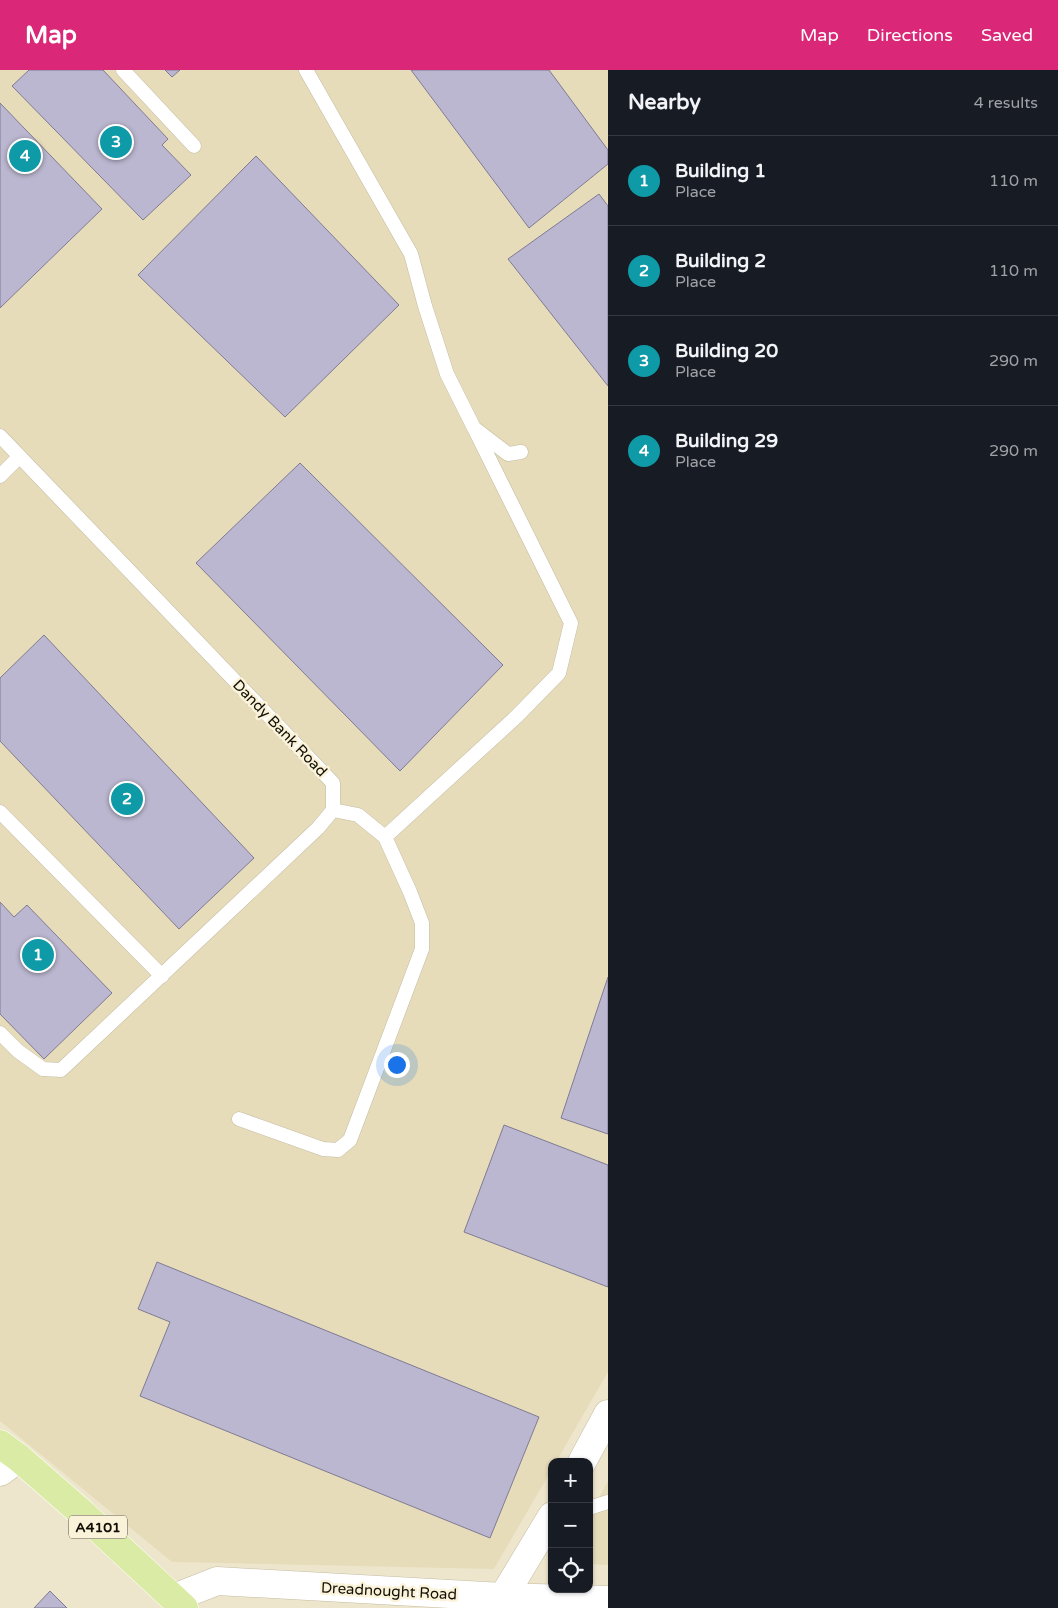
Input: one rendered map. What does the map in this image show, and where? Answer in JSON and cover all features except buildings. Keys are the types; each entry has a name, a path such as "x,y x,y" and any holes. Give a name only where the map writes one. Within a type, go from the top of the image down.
{"main road":[{"name":"A4101","path":"6,1458 83,1514 179,1603"}],"street":[{"path":"584,1458 608,1414"},
{"path":"503,1597 548,1524"},
{"name":"Dreadnought Road","path":"179,1603 217,1581 503,1597 608,1600"}],"lane":[{"path":"123,70 194,146"},
{"path":"306,70 411,254 425,306 447,374 571,623 559,673 517,716 385,837"},
{"path":"474,428 508,454 521,452"},
{"name":"Dandy Bank Road","path":"0,436 333,783 333,810"},
{"path":"0,476 19,457"},
{"path":"0,1033 18,1051 43,1069 62,1070 318,828 333,810 358,815 385,837 422,923 422,949 350,1140 338,1150 323,1148 240,1119"},
{"path":"0,812 162,976"},
{"path":"593,1507 608,1502"}],"shaded area":[{"path":"0,70 608,70 608,1372 558,1458 548,1458 548,1476 494,1569 172,1562 0,1421"},
{"path":"608,1481 608,1565 593,1564 593,1508"}],"place":[{"name":"Building 20","path":"116,142"},
{"name":"Building 29","path":"25,156"},
{"name":"Building 2","path":"127,799"},
{"name":"Building 1","path":"38,955"}]}
